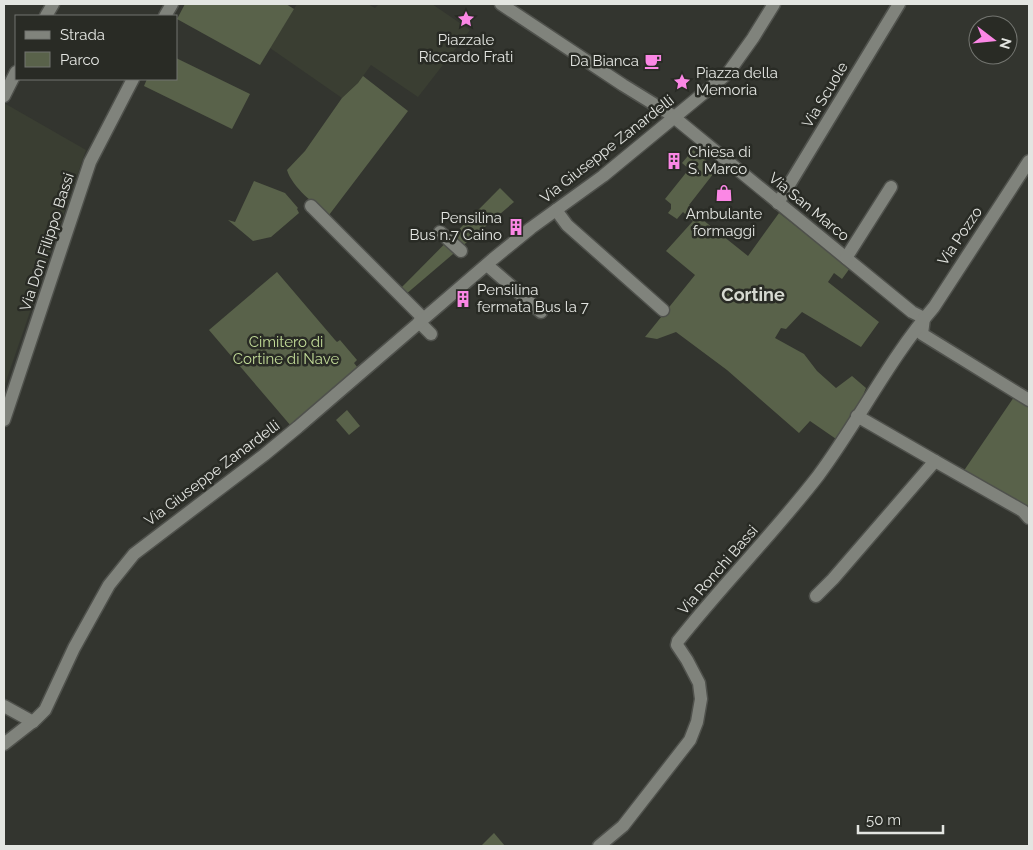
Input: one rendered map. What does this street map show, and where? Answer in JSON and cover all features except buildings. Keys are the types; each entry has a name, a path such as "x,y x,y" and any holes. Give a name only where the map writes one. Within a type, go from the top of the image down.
{"street":[{"path":"47,15 53,4"},
{"path":"166,15 172,4"},
{"name":"Via San Marco","path":"501,4 675,117 912,312 924,318"},
{"name":"Via Giuseppe Zanardelli","path":"4,744 33,722 45,710 74,648 109,584 134,554 271,450 486,265 556,210 604,176 728,73 774,4"},
{"name":"Via Scuole","path":"778,203 899,4"},
{"path":"4,96 15,74"},
{"name":"Via Don Filippo Bassi","path":"4,420 90,162 132,80"},
{"name":"Via Pozzo","path":"924,318 934,307 1027,168"},
{"path":"846,258 891,187"},
{"path":"311,206 421,320 431,334"},
{"path":"556,210 567,225 663,310"},
{"path":"440,232 461,251"},
{"path":"486,265 541,312"},
{"path":"924,318 922,334 1029,400"},
{"name":"Via Ronchi Bassi","path":"599,846 623,826 690,740 697,722 701,699 699,683 678,646 678,641 753,555 818,475 924,318"},
{"path":"857,416 1023,511 1029,518"},
{"path":"816,596 935,462"},
{"path":"4,706 33,722"}],"shaded area":[{"path":"297,4 368,4 375,8 379,4 432,4 470,30 418,97 371,65 358,83 342,98 270,48"},
{"path":"4,103 86,150 4,387"}],"green space":[{"path":"185,4 286,4 294,9 260,65 178,20"},
{"path":"178,59 250,94 232,129 144,86 147,80 178,80"},
{"path":"363,76 408,111 329,215 299,189 287,170 305,151 342,98"},
{"path":"693,150 717,169 689,205 699,214 698,216 748,256 779,213 850,268 842,279 834,273 828,282 879,322 861,347 802,312 786,329 781,328 775,338 804,354 817,371 836,388 852,376 866,388 856,413 839,441 810,421 799,433 727,370 676,332 657,339 645,337 695,275 666,251 693,221 683,212 677,219 668,213 671,209 671,204 665,199 689,169 682,163"},
{"path":"254,181 285,193 298,208 299,213 271,237 253,241 228,220 235,222"},
{"path":"500,188 514,202 405,295 399,290"},
{"name":"Cimitero di Cortine di Nave","path":"277,272 335,340 337,342 340,340 357,360 354,363 358,368 291,426 209,330"},
{"path":"1014,397 1029,407 1029,508 1005,493 963,472"},
{"path":"347,410 360,426 349,435 336,420"},
{"path":"494,833 505,846 481,846"}],"place":[{"name":"Piazzale Riccardo Frati","path":"466,19"},
{"name":"Da Bianca","path":"653,61"},
{"name":"Piazza della Memoria","path":"682,82"},
{"name":"Chiesa di S. Marco","path":"674,161"},
{"name":"Ambulante formaggi","path":"724,193"},
{"name":"Pensilina Bus n.7 Caino","path":"516,227"},
{"name":"Pensilina fermata Bus la 7","path":"463,299"}],"district":[{"name":"Cortine","path":"753,294"}]}
